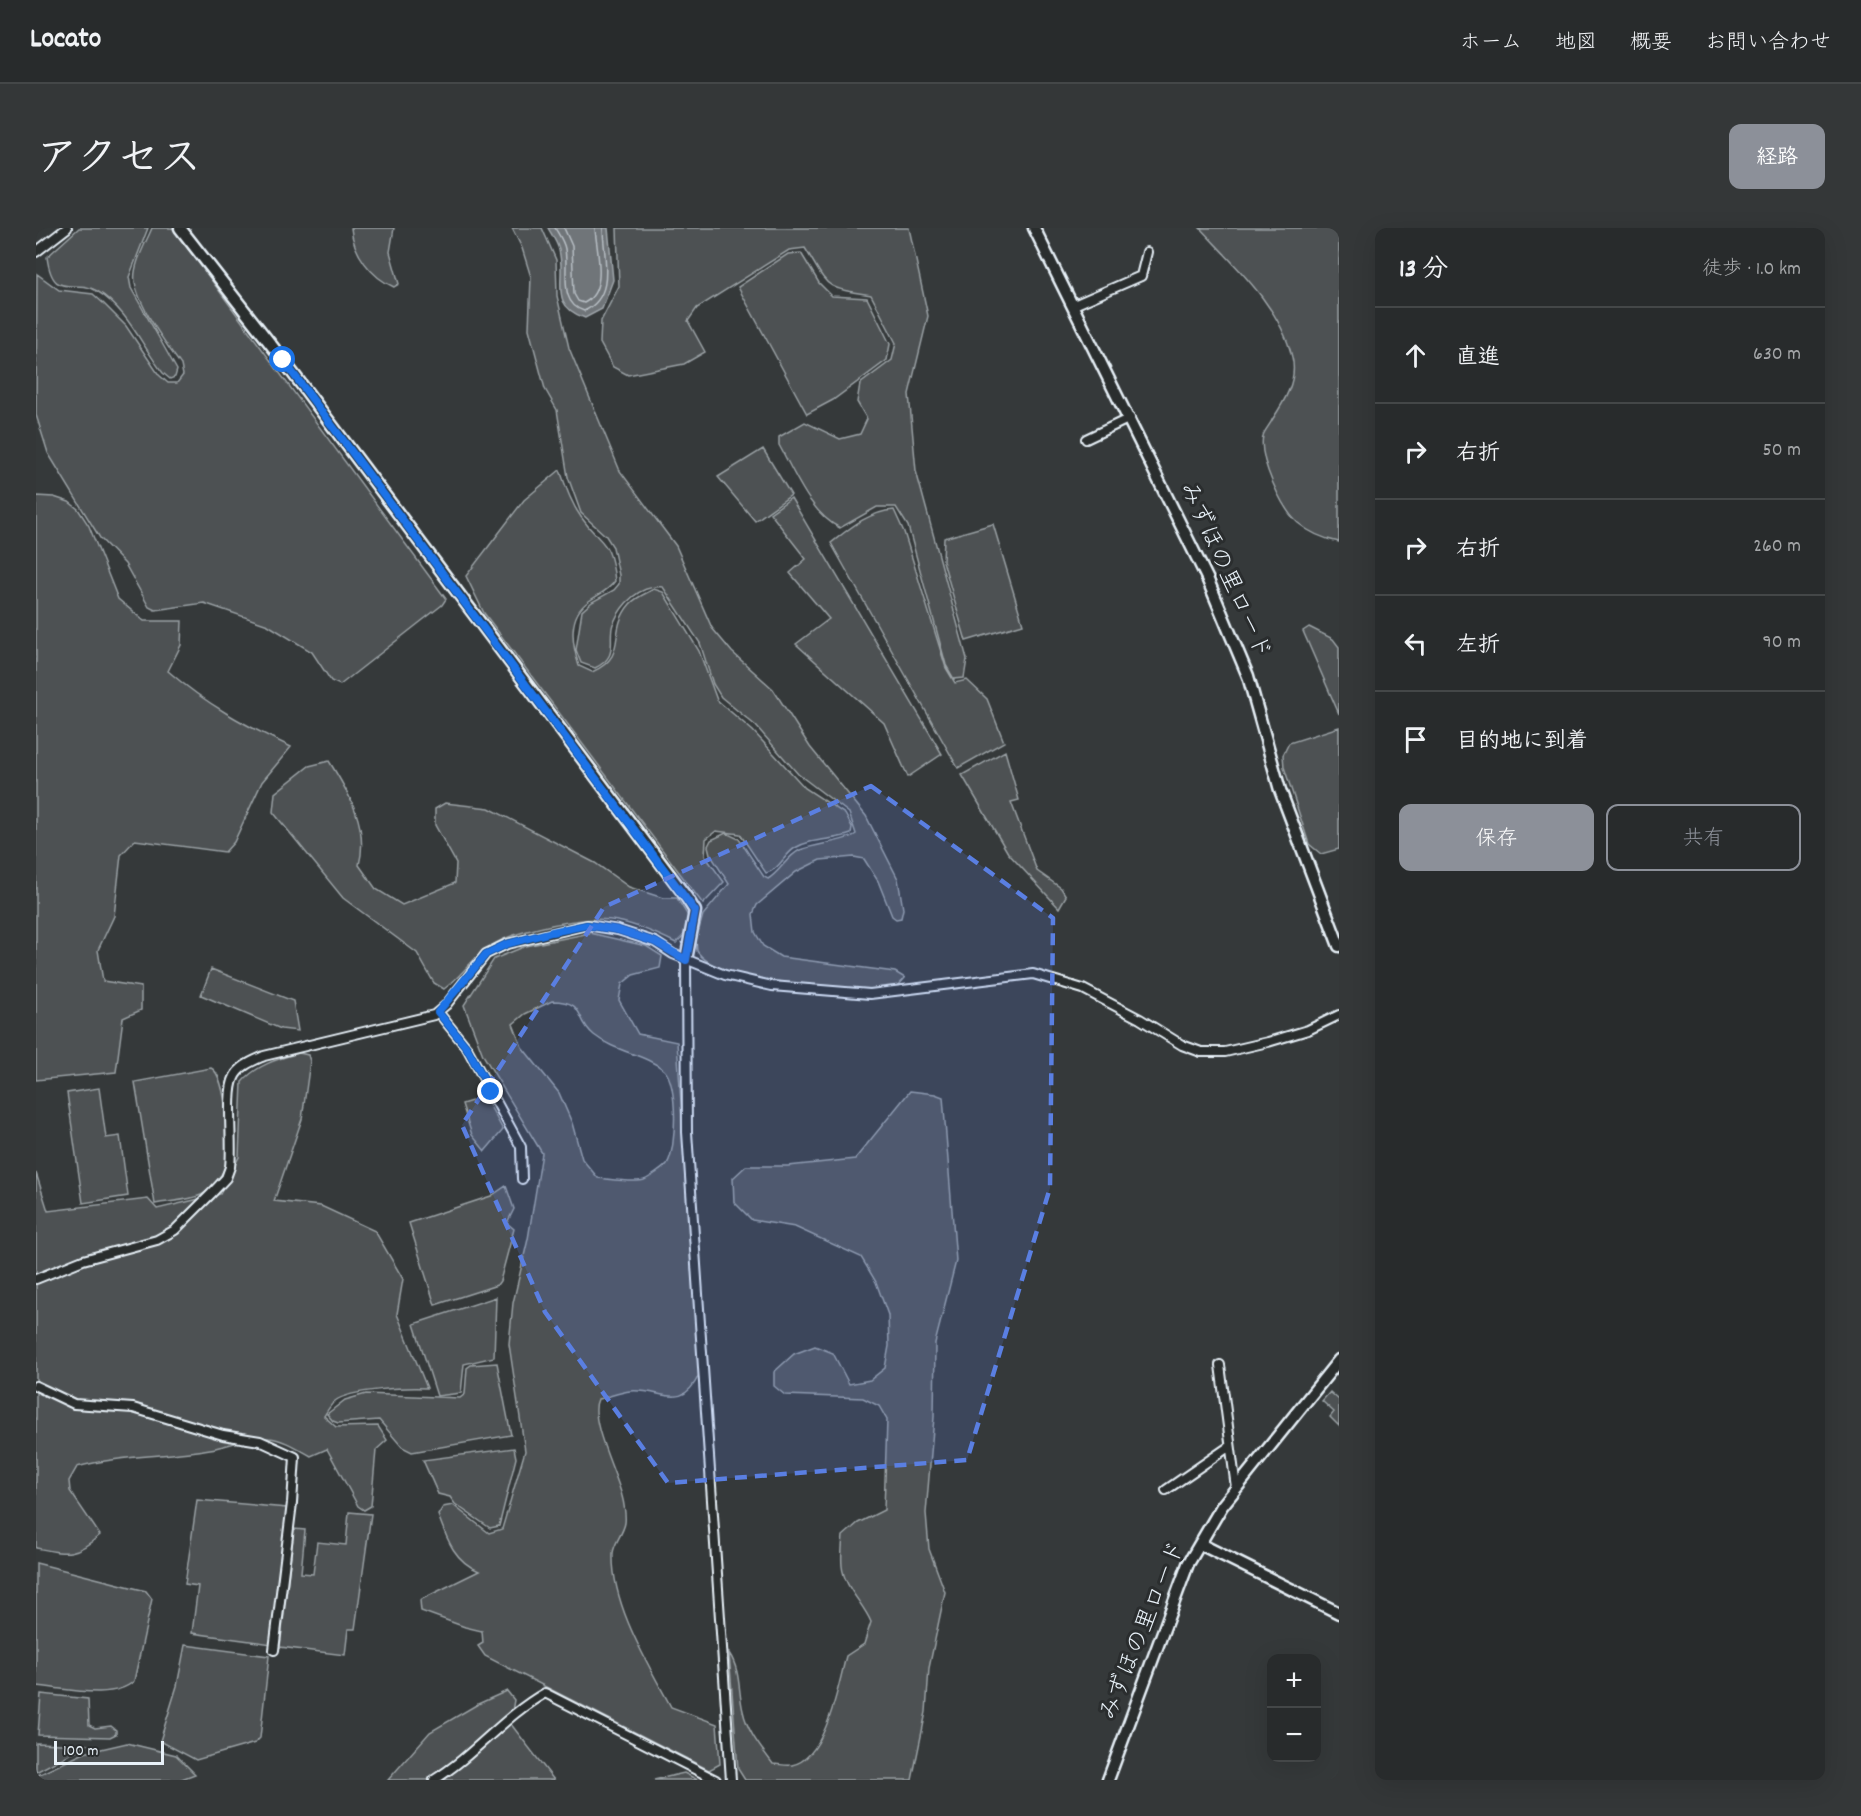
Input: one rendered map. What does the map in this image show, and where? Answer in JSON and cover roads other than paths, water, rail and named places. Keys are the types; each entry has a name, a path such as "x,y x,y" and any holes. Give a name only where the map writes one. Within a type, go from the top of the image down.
{"street":[{"path":"36,252 67,228"},
{"path":"180,228 290,370 695,911 686,960 687,1132 732,1780"},
{"name":"みずほの里ロード","path":"1034,228 1130,418 1207,578 1248,676 1280,790 1339,946"},
{"path":"1074,305 1140,276 1147,252"},
{"path":"1086,439 1130,418"},
{"path":"36,1279 83,1260 157,1240 175,1230 211,1194 226,1178 230,1167 231,1089 234,1077 245,1065 264,1056 351,1037 438,1012 486,954 507,944 552,932 587,925 618,930 655,942 686,960 744,981 772,986 870,994 1033,974 1083,989 1140,1019 1182,1045 1201,1052 1225,1052 1268,1042 1308,1030 1339,1015"},
{"path":"438,1012 467,1048 520,1147 522,1179"},
{"name":"みずほの里ロード","path":"1108,1780 1188,1564 1236,1488 1339,1360"},
{"path":"1220,1365 1236,1488"},
{"path":"36,1386 74,1404 133,1408 211,1432 260,1442 295,1457 292,1503 274,1650"},
{"path":"1166,1490 1230,1446"},
{"path":"1200,1544 1339,1613"},
{"path":"434,1780 468,1756 522,1706 545,1693 716,1780"}],"water":[{"path":"548,228 608,228 613,280 602,309 585,318 566,306 562,299 559,250"}]}
